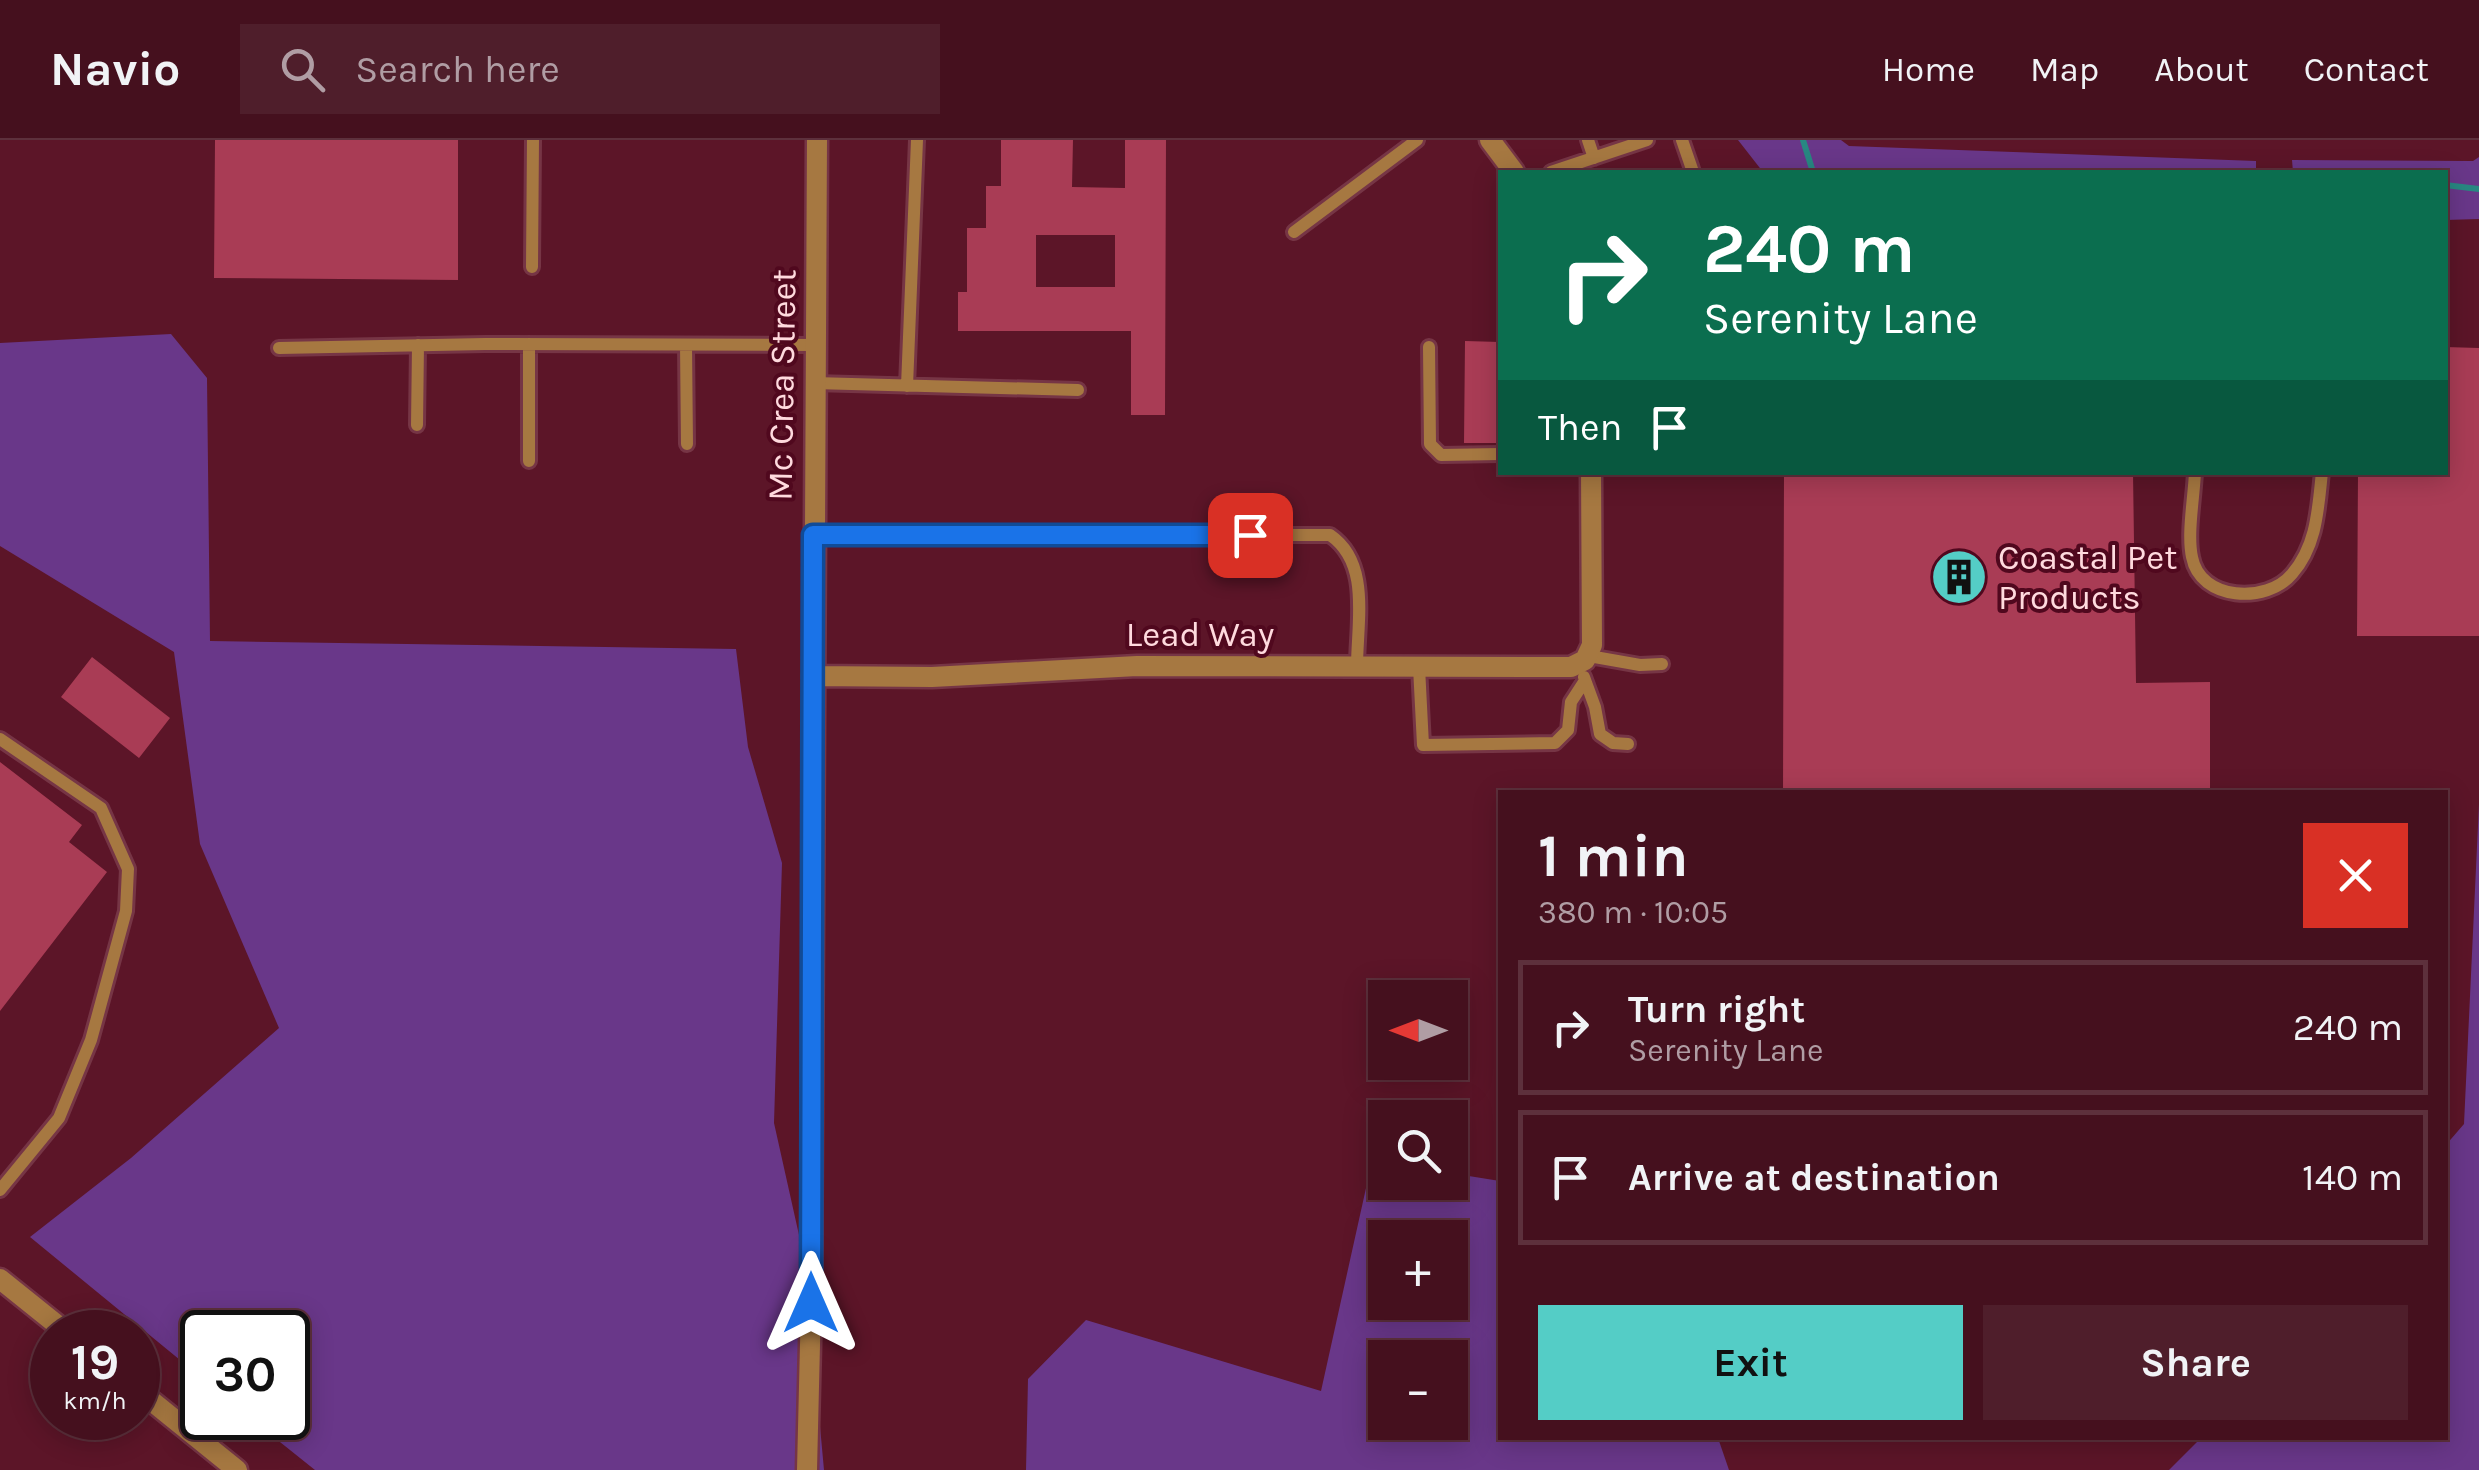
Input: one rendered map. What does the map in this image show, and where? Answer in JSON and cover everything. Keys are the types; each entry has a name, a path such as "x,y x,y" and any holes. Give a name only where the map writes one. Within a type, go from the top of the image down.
{"street":[{"name":"Mc Crea Street","path":"807,1470 817,140"},
{"path":"1490,140 1512,170"},
{"path":"1587,658 1592,645 1591,475"},
{"name":"Lead Way","path":"813,676 932,677 1138,666 1570,667 1587,658"},
{"path":"0,1279 39,1310"},
{"path":"160,1408 237,1470"}],"lane":[{"path":"532,267 533,140"},
{"path":"907,386 917,140"},
{"path":"1294,232 1417,140"},
{"path":"1588,140 1594,158"},
{"path":"1557,170 1647,140"},
{"path":"1682,140 1692,170"},
{"path":"417,425 418,344"},
{"path":"529,344 529,461"},
{"path":"686,344 687,444"},
{"path":"279,348 815,344"},
{"path":"1429,347 1430,444 1441,455 1498,454"},
{"path":"814,383 1078,390"},
{"path":"2194,475 2192,557 2199,575 2213,588 2262,592 2291,576 2316,532 2322,475"},
{"path":"813,535 1330,535 1346,546 1358,572 1357,667"},
{"path":"1419,667 1423,745 1555,742 1568,730 1571,702 1584,682 1587,658 1662,664"},
{"path":"1584,682 1595,707 1600,734 1612,743 1628,744"},
{"path":"0,739 100,808 128,869 126,911 91,1040 59,1118 0,1190"}],"shaded area":[{"path":"1738,140 1841,140 1849,146 2256,161 2256,170 1761,170"},
{"path":"2479,157 2479,219 2448,220 2448,170 2293,170 2292,160 2473,161"},
{"path":"171,334 207,378 210,641 736,649 748,747 782,863 774,1123 805,1262 824,1470 315,1470 278,1440 310,1440 310,1310 180,1310 180,1360 160,1344 160,1310 119,1310 30,1237 131,1158 279,1028 200,844 174,652 0,546 0,343"},
{"path":"2479,804 2479,1470 2169,1470 2199,1440 2448,1440 2448,1143 2464,1124"},
{"path":"1468,1176 1498,1181 1498,1440 1719,1440 1729,1470 1026,1470 1028,1379 1086,1320 1321,1391 1368,1179 1368,1200 1468,1200"}],"building":[{"path":"215,140 458,140 458,280 214,278"},
{"path":"1001,140 1073,140 1072,187 1125,188 1125,140 1166,140 1165,415 1131,415 1131,331 958,331 958,292 967,292 967,228 986,228 986,186 1001,186","holes":["1036,235 1115,235 1115,287 1036,287"]},
{"path":"1465,341 1498,342 1498,443 1464,443"},
{"path":"2448,347 2479,348 2479,636 2357,636 2358,475 2448,475"},
{"name":"Coastal Pet Products","path":"1784,475 2133,475 2136,683 2210,682 2210,790 1783,790"},
{"path":"92,657 170,718 139,758 61,697"},
{"path":"0,762 82,825 69,842 107,872 0,1011"}],"waterway":[{"path":"1803,140 1812,170"},
{"path":"2448,185 2479,189"}],"place":[{"name":"Coastal Pet Products","path":"1959,577"}],"route":[{"path":"811,1303 813,535 1250,535"}]}
